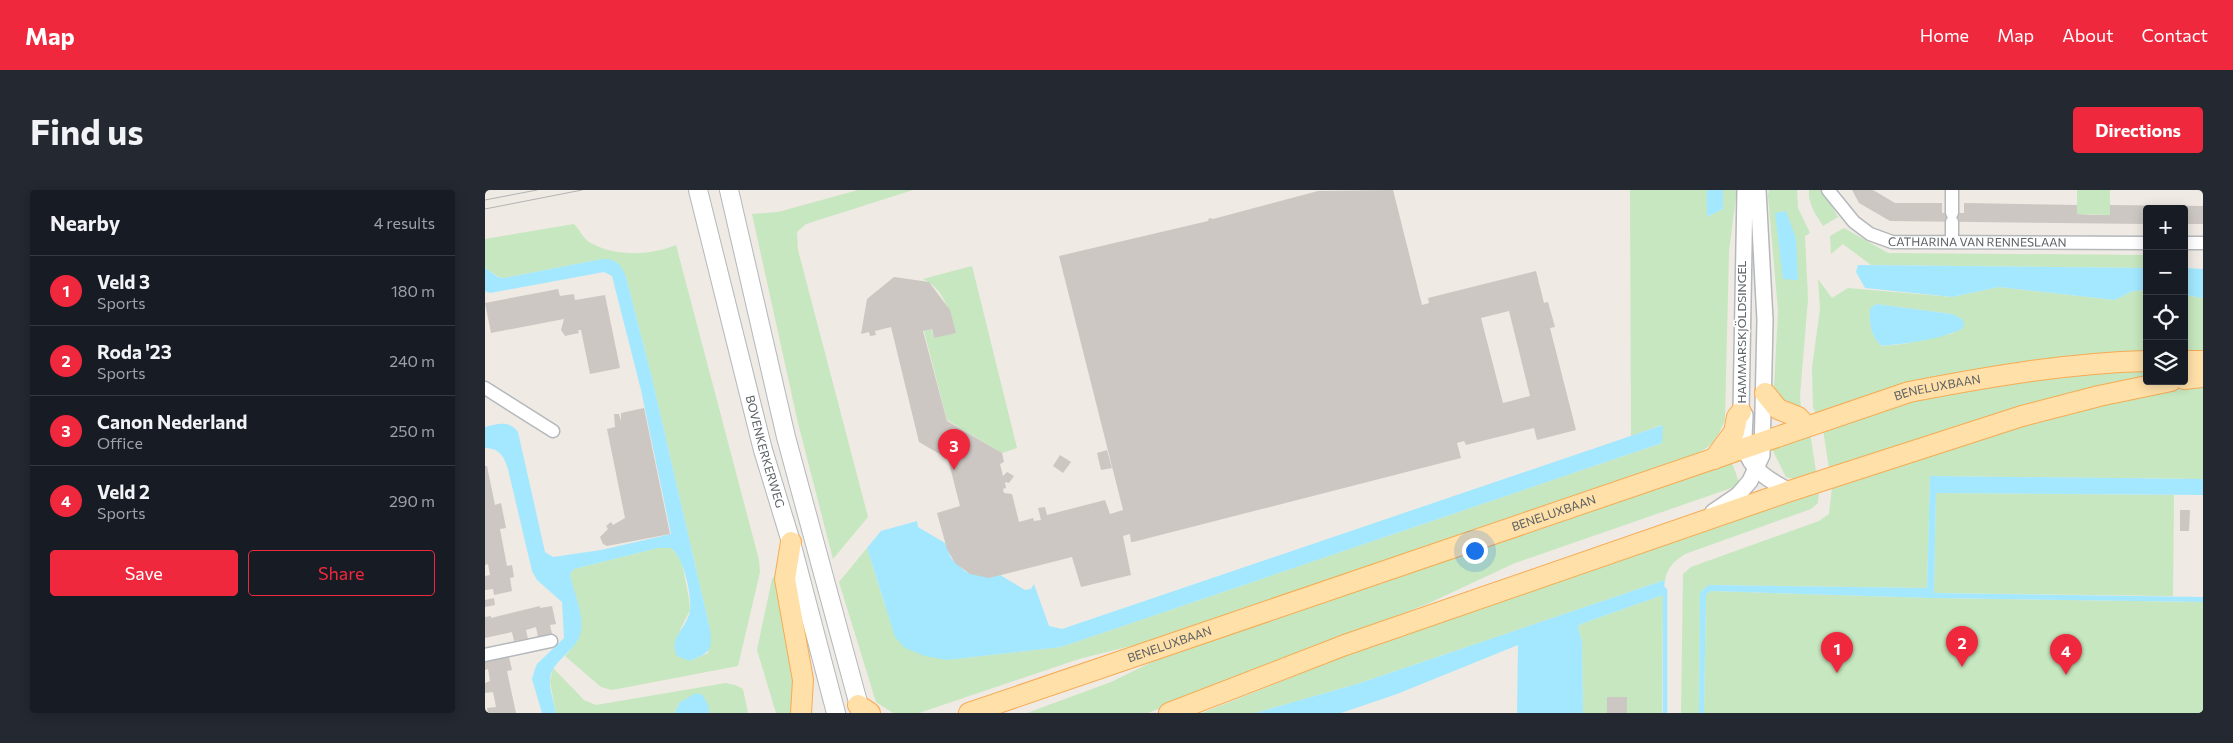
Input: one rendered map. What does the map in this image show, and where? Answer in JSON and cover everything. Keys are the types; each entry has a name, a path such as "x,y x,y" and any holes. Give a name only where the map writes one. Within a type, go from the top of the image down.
{"main road":[{"name":"BOVENKERKERWEG","path":"698,190 763,450 791,542 836,713"},
{"name":"BOVENKERKERWEG","path":"729,190 786,437 863,710"},
{"path":"2188,361 2203,361"},
{"name":"BENELUXBAAN","path":"969,713 1754,444 1918,390 1981,379 2107,362 2143,362"},
{"path":"2188,379 2203,377"},
{"path":"1169,713 1355,642 1790,491 2022,416 2099,396 2152,385"},
{"path":"1765,393 1778,409 1798,418 1807,426"},
{"path":"1714,459 1734,432 1737,417 1741,412"},
{"path":"791,542 785,579 803,680 801,713"}],"street":[{"name":"HAMMARSKJÖLDSINGEL","path":"1745,190 1741,412 1745,416 1754,444 1757,469 1774,483 1790,491"},
{"name":"HAMMARSKJÖLDSINGEL","path":"1754,444 1765,393 1765,320 1759,190"},
{"name":"CATHARINA VAN RENNESLAAN","path":"1828,190 1854,222 1870,234 1892,242 2143,243"},
{"path":"1952,190 1952,242"},
{"path":"2188,243 2203,243"},
{"path":"485,388 553,431"},
{"path":"1695,525 1738,495 1757,469"},
{"path":"485,656 551,641"}],"green space":[{"path":"858,190 913,190 806,224 797,232 798,250 868,517 833,559 798,423 752,214 778,212"},
{"path":"1630,190 1707,190 1707,217 1723,209 1723,190 1737,190 1729,251 1725,419 1714,440 1705,449 1685,460 1171,636 1079,659 919,713 893,713 876,702 839,582 867,548 885,606 947,660 1061,647 1662,443 1662,425 1631,436"},
{"path":"1769,190 1797,190 1798,208 1810,233 1805,236 1808,299 1800,395 1801,410 1781,400 1774,388 1778,311"},
{"path":"1809,190 1822,190 1838,217 1823,226 1811,205"},
{"path":"2077,190 2110,190 2110,215 2077,214"},
{"path":"574,224 589,242 609,250 644,253 676,245 759,560 760,572 738,666 612,690 601,687 565,656 574,645 581,626 579,607 570,574 574,569 658,548 671,548 681,558 690,610 680,630 690,661 708,653 710,629 651,374 626,277 602,259 504,278 485,268 485,239"},
{"path":"1844,228 1888,253 2143,255 2143,268 1871,265 1843,244 1831,254 1830,236"},
{"path":"972,266 1017,448 1002,453 947,420 924,331 931,329 934,338 954,332 945,301 936,289 923,279"},
{"path":"1818,279 1832,298 1848,288 1952,297 1999,287 2115,300 2133,291 2143,290 2143,385 2188,385 2188,296 2203,298 2203,479 1930,476 1927,588 1709,585 1700,592 1699,713 1681,713 1683,574 1691,567 1819,521 1829,514 1832,488 1823,429 1813,407 1812,368 1820,309","holes":["1876,304 1952,314 1954,333 1904,344 1882,346 1875,338 1871,329 1870,309"]},
{"path":"1810,432 1816,472 1794,479 1786,477 1772,449"},
{"path":"1731,460 1740,485 1515,563 1427,604 1148,713 1027,713 1111,682 1158,659"},
{"path":"1819,491 1818,503 1811,509 1685,554 1672,565 1665,580 1357,684 1255,713 1202,713 1364,648"},
{"path":"1936,493 2174,495 2173,596 1934,593"},
{"path":"779,572 797,698 791,713 776,713 757,650 772,579"},
{"path":"1711,591 1931,598 2203,602 2203,713 1704,713 1706,595"},
{"path":"1663,595 1662,713 1583,713 1582,641 1578,627 1581,624"},
{"path":"553,668 584,700 596,705 726,683 743,689 748,713 709,713 709,707 679,703 675,713 556,713 550,682"}],"water":[{"path":"1707,190 1723,190 1723,209 1707,217"},
{"path":"1786,211 1796,238 1798,280 1783,279 1775,213"},
{"path":"602,259 617,263 626,277 651,374 710,629 711,642 710,647 705,653 690,661 677,656 675,643 686,622 690,603 683,567 671,548 658,548 574,569 570,574 580,610 581,631 575,644 552,672 550,687 556,713 542,713 532,679 537,664 564,638 562,602 537,580 532,571 508,469 498,451 485,448 485,427 507,424 518,432 545,552 553,557 601,550 671,534 641,390 612,276 604,272 490,293 485,291 485,268 498,277 504,278"},
{"path":"1858,265 2143,268 2143,290 2133,291 2115,300 1999,287 1952,297 1865,288 1856,272"},
{"path":"2188,268 2203,269 2203,298 2188,296"},
{"path":"1876,304 1952,314 1962,319 1964,324 1962,329 1943,336 1882,346 1875,338 1870,324 1870,309"},
{"path":"1663,425 1662,443 1061,647 947,660 925,656 905,648 895,637 867,548 881,531 917,521 918,527 945,543 951,558 966,572 989,577 1000,575 1025,590 1031,589 1034,584 1049,626 1062,629"},
{"path":"1930,476 2203,479 2203,495 1936,493 1934,593 2203,597 2203,602 1931,598 1711,591 1706,595 1704,713 1699,713 1700,592 1709,585 1927,588"},
{"path":"1665,580 1663,595 1581,624 1578,627 1582,641 1583,713 1517,713 1518,645 1397,694 1341,713 1255,713 1357,684"},
{"path":"696,693 703,695 709,707 709,713 675,713 679,703"}],"building":[{"path":"1393,190 1422,305 1429,303 1428,298 1536,271 1544,303 1548,302 1555,327 1550,328 1576,430 1537,440 1534,428 1466,445 1464,441 1457,443 1461,458 1133,542 1131,542 1130,534 1123,536 1131,575 1081,587 1072,557 989,578 970,574 955,563 947,549 937,513 960,506 948,459 919,442 891,327 875,331 876,335 870,336 869,332 861,334 867,299 894,277 929,282 950,310 956,333 934,338 932,329 923,331 947,421 1002,453 1004,462 1000,464 1003,476 1007,472 1014,476 1009,483 1005,482 1006,488 1003,489 1004,493 1012,494 1019,522 1033,518 1034,521 1041,520 1038,508 1045,507 1047,515 1105,500 1110,514 1123,510 1059,256 1208,221 1209,218 1213,219 1318,191","holes":["1509,311 1530,396 1503,403 1481,318"]},
{"path":"1852,190 1873,190 1895,203 1942,203 1942,213 1964,213 1964,203 2077,205 2077,214 2093,215 2110,215 2110,205 2143,205 2143,224 1890,221 1859,203"},
{"path":"2188,206 2203,206 2203,224 2188,224"},
{"path":"558,289 560,296 574,294 575,300 605,295 620,368 590,374 581,330 578,330 579,333 565,336 561,330 564,319 491,333 485,303"},
{"path":"644,408 670,534 607,546 603,544 600,537 608,529 606,526 611,522 613,525 625,518 607,429 615,427 614,414 619,414 621,421 621,413"},
{"path":"1107,450 1112,468 1101,470 1097,453"},
{"path":"1060,455 1071,462 1063,473 1053,466"},
{"path":"485,466 487,466 495,505 501,503 506,528 500,529 507,566 512,565 514,577 510,578 512,591 494,595 493,589 485,590 485,576 490,575 488,564 485,565"},
{"path":"2180,510 2190,510 2189,531 2180,531"},
{"path":"494,598 495,605 485,607 485,600"},
{"path":"540,606 540,608 552,606 556,624 550,625 552,634 538,637 536,627 526,630 528,639 514,641 512,632 485,638 485,617 491,616 491,618"},
{"path":"509,657 512,670 507,671 516,713 488,713 487,708 496,707 493,692 485,693 485,683 490,681 488,669 485,670 485,662"},
{"path":"1607,697 1627,697 1627,713 1607,713"}],"waterway":[{"path":"1662,587 1665,590 1665,713"}],"tram line":[{"path":"485,200 537,190"},
{"path":"485,209 582,190"}],"place":[{"name":"Canon Nederland","path":"954,470"},
{"name":"Roda '23","path":"1962,667"},
{"name":"Veld 3","path":"1837,673"},
{"name":"Veld 2","path":"2066,675"}]}
